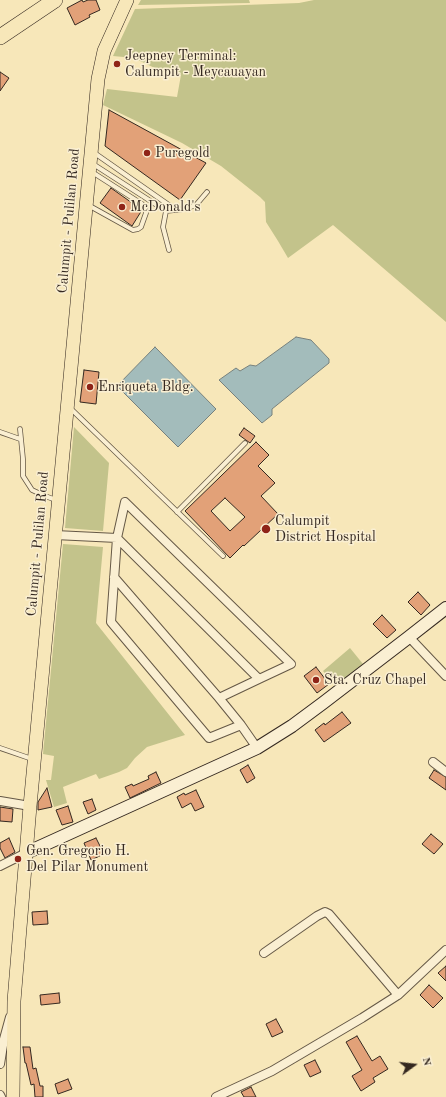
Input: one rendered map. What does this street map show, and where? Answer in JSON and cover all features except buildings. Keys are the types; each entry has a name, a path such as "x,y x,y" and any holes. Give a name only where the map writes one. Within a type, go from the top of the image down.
{"highway":[{"path":"0,37 55,0"}],"main road":[{"name":"Calumpit - Pulilan Road","path":"13,1097 14,1001 26,853 98,79 104,51 127,0"}],"street":[{"path":"219,698 291,664 125,502 117,538 112,622 209,738 241,725"},
{"path":"55,535 117,538 258,679"},
{"path":"114,577 219,698 257,748"},
{"path":"0,866 257,748 292,726 446,608"},
{"path":"409,637 446,676"},
{"path":"433,762 446,772"},
{"path":"0,801 30,806"},
{"path":"264,953 321,913 329,914 398,996"},
{"path":"216,1097 278,1067 398,996 446,950"},
{"path":"0,1064 4,1039 14,1001"}],"lane":[{"path":"86,204 133,230 141,227 146,213 146,209 142,204 91,161"},
{"path":"91,161 176,210"},
{"path":"91,161 166,211 185,209 196,205 207,192"},
{"path":"166,211 163,227 169,250"},
{"path":"67,405 223,556"},
{"path":"20,429 23,476 32,490 58,500"},
{"path":"0,432 20,439"},
{"path":"177,512 245,443"},
{"path":"0,748 34,760"}],"green space":[{"path":"141,0 249,0 250,3 138,5"},
{"path":"314,0 446,0 446,322 333,225 288,258 266,222 265,202 260,197 221,166 182,143 103,105 107,89 177,97 181,75 163,72 134,58 113,56 135,9 299,3"},
{"path":"74,427 109,463 103,531 65,528"},
{"path":"63,544 103,547 96,623 185,735 147,747 127,768 119,772 99,779 96,774 63,787 67,803 54,807 46,780 51,780 54,756 43,754"},
{"path":"350,648 363,664 336,686 323,671"}],"water":[{"path":"296,337 311,340 329,359 329,363 272,409 272,415 262,423 219,380 236,368 240,371 250,365 256,366"},
{"path":"155,347 216,409 178,447 117,386"}],"place":[{"name":"Jeepney Terminal: Calumpit - Meycauayan","path":"117,64"},
{"name":"Puregold","path":"147,153"},
{"name":"McDonald's","path":"122,207"},
{"name":"Enriqueta Bldg.","path":"90,387"},
{"name":"Calumpit District Hospital","path":"266,529"},
{"name":"Sta. Cruz Chapel","path":"316,680"},
{"name":"Gen. Gregorio H. Del Pilar Monument","path":"18,859"}]}
